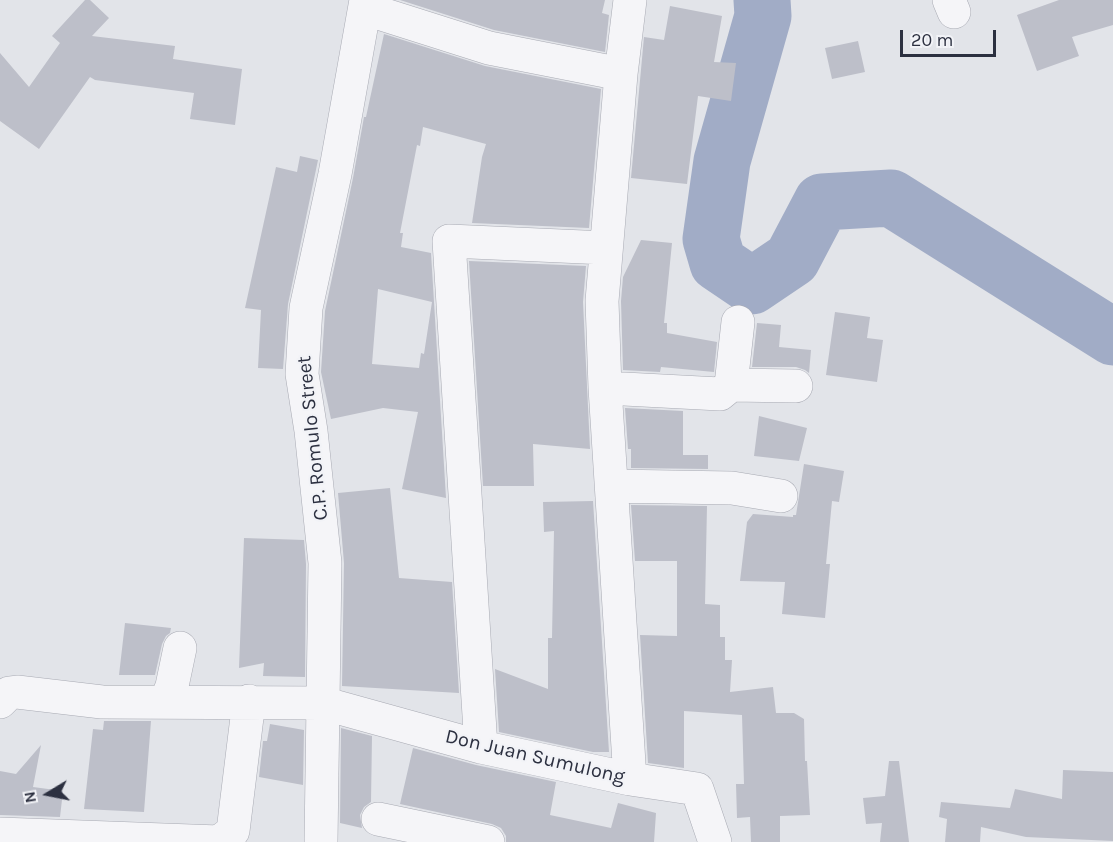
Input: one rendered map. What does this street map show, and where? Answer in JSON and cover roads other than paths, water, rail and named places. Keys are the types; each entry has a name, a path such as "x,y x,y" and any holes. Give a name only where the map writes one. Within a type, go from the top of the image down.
{"street":[{"path":"630,0 621,74 602,301 605,388 630,779"},
{"path":"366,4 489,48 621,74"},
{"name":"C.P. Romulo Street","path":"321,842 325,563 311,431 302,374 305,319 335,174 366,4"},
{"path":"481,747 449,241 606,248"},
{"path":"731,385 738,322"},
{"path":"605,388 720,394 731,385 796,386"},
{"path":"612,486 732,488 781,496"},
{"path":"166,702 180,648"},
{"name":"Don Juan Sumulong","path":"0,702 9,693 17,692 102,702 322,703 481,747 630,779 697,789 714,842"},
{"path":"0,834 219,842 233,831 249,701"},
{"path":"378,819 488,842"}],"waterway":[{"path":"762,0 763,16 722,161 711,239 718,263 752,286 792,259 822,202 891,198 1113,337"}]}
